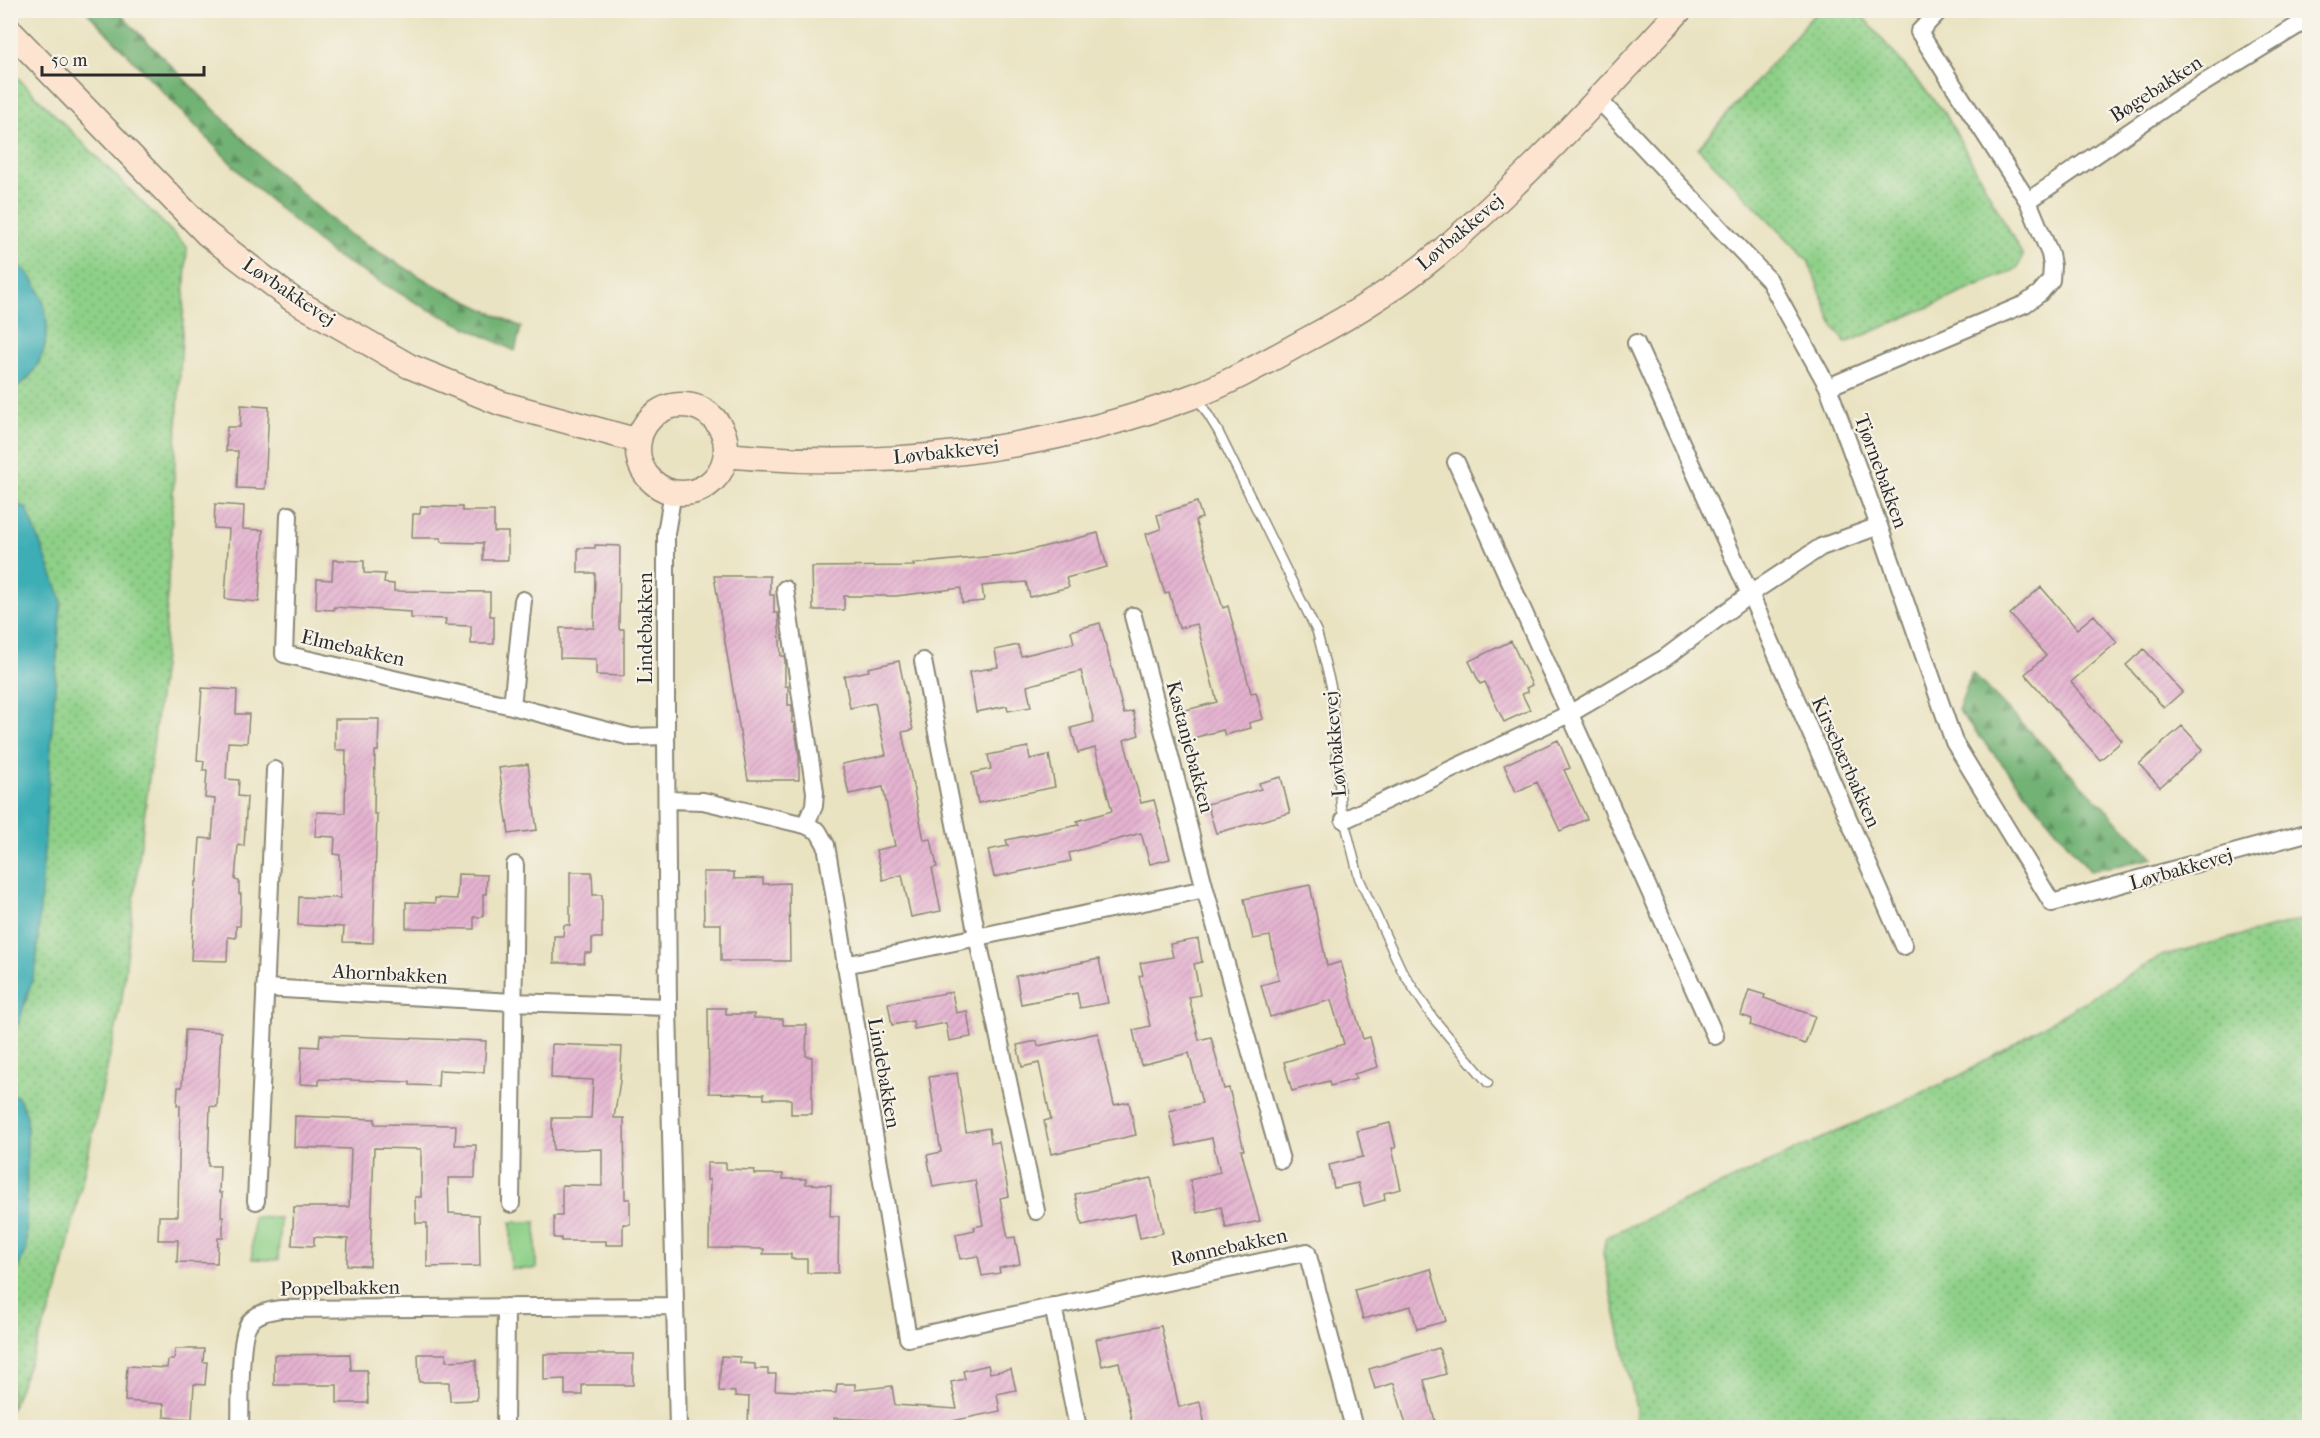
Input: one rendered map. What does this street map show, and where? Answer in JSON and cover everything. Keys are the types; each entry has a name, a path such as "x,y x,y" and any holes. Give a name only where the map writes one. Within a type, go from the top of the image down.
{"street":[{"name":"Løvbakkevej","path":"726,455 862,460 964,452 1060,435 1196,395 1284,353 1352,315 1436,255 1513,186 1680,10"},
{"path":"1828,387 2025,304 2040,293 2051,280 2050,254 2028,201 1920,32 1940,10"},
{"name":"Bøgebakken","path":"2028,201 2176,100 2310,18"},
{"name":"Løvbakkevej","path":"10,30 207,234 292,299 409,366 490,399 639,441"},
{"name":"Tjørnebakken","path":"1598,99 1768,280 1828,387 1954,742 2052,903"},
{"name":"Kirsebærbakken","path":"1635,343 1750,594 1904,946"},
{"path":"677,405 689,405 710,414 718,422 723,433 726,455 717,476 708,484 687,493 674,492 664,489 646,475 638,454 639,441 647,421 656,413 677,405"},
{"path":"1456,462 1715,1036"},
{"name":"Lindebakken","path":"674,492 666,534 666,736 668,1007 678,1428"},
{"name":"Elmebakken","path":"289,515 284,654 512,706 631,737 666,736"},
{"path":"1344,820 1570,713 1665,658 1750,594 1821,546 1879,526"},
{"path":"667,800 703,801 805,825 814,806 815,792 785,589"},
{"path":"512,706 523,600"},
{"name":"Kastanjebakken","path":"1133,616 1205,889 1281,1160"},
{"path":"923,661 977,936 1036,1211"},
{"path":"256,1201 275,770"},
{"name":"Lindebakken","path":"805,825 818,831 826,845 908,1338"},
{"name":"Løvbakkevej","path":"2052,903 2310,832"},
{"path":"511,1204 515,865"},
{"path":"845,965 1205,889"},
{"name":"Ahornbakken","path":"265,988 513,1002 668,1007"},
{"name":"Rønnebakken","path":"908,1338 1307,1252 1354,1428"},
{"name":"Poppelbakken","path":"240,1428 243,1337 250,1321 265,1312 279,1309 675,1306"},
{"path":"1053,1306 1078,1428"},
{"path":"505,1428 506,1307"}],"lane":[{"name":"Løvbakkevej","path":"1196,395 1218,432 1317,632 1331,686 1341,807 1359,878 1402,971 1433,1018 1488,1083"}],"green space":[{"path":"86,11 117,11 267,163 347,233 434,285 521,327 515,351 422,306 332,254 247,180"},
{"path":"1817,11 1858,11 1945,113 2023,256 2017,269 1846,343 1833,326 1808,260 1698,148"},
{"path":"11,71 187,247 164,656 121,1005 58,1290 11,1410 11,1025 18,1025 27,509 11,501"},
{"path":"1972,673 2154,858 2090,871 1958,710"},
{"path":"2309,918 2309,1427 1635,1427 1636,1408 1603,1253 1606,1237 1961,1075 2161,956"},
{"path":"253,1217 280,1218 278,1260 252,1259"},
{"path":"511,1222 536,1222 536,1269 511,1269"}],"water":[{"path":"10,259 29,274 38,289 43,301 47,327 46,340 37,365 27,379 11,391"},
{"path":"11,501 27,509 61,598 36,967 18,1025 10,1025"},
{"path":"11,1093 18,1097 27,1116 26,1250 11,1281"}],"building":[{"path":"241,405 269,407 265,489 237,488 238,451 226,451 227,427 240,427"},
{"path":"1197,502 1202,518 1195,520 1223,608 1228,606 1251,693 1256,692 1263,719 1249,723 1251,728 1225,735 1223,730 1189,739 1182,711 1217,702 1197,624 1179,628 1169,592 1165,594 1146,534 1161,529 1157,515"},
{"path":"215,504 244,506 243,529 263,530 259,602 225,599 229,529 214,528"},
{"path":"421,506 462,507 462,511 494,511 494,532 508,532 508,560 483,560 483,543 441,542 441,538 412,538 413,514 420,514"},
{"path":"1098,533 1107,567 1066,578 1069,587 1030,597 1026,582 982,586 984,601 962,603 961,588 896,596 844,596 844,610 813,610 812,567 914,566 913,564 1015,554"},
{"path":"595,545 620,546 619,629 624,629 624,676 596,675 596,659 560,658 560,628 594,628 595,573 578,573 578,548 595,548"},
{"path":"333,560 364,561 364,573 385,574 384,583 394,584 394,591 490,592 490,616 494,616 494,644 471,644 471,626 445,625 446,619 411,618 411,612 334,607 334,610 316,609 317,579 332,580"},
{"path":"714,576 770,576 770,595 774,595 774,613 778,613 781,656 784,656 785,661 788,705 792,705 792,723 794,723 799,755 799,780 748,780"},
{"path":"2041,587 2077,629 2094,615 2117,642 2071,682 2122,741 2100,760 2025,674 2046,656 2010,614"},
{"path":"1100,623 1124,714 1133,711 1139,735 1124,740 1141,803 1154,800 1170,859 1150,864 1141,833 1069,853 1071,861 994,877 988,850 1008,846 1006,840 1079,825 1077,821 1112,811 1095,748 1078,753 1071,728 1094,722 1081,671 1027,686 1031,707 1008,711 1007,706 976,712 969,672 998,667 995,650 1018,645 1021,656 1074,643 1071,631"},
{"path":"1511,641 1532,685 1526,688 1528,692 1522,694 1530,710 1504,722 1485,682 1480,684 1469,661"},
{"path":"2144,649 2182,692 2164,708 2126,665"},
{"path":"899,661 913,730 902,732 924,840 931,839 937,867 932,868 941,911 911,917 902,875 883,880 876,850 895,846 883,787 849,794 842,764 886,755 875,703 850,708 844,676"},
{"path":"202,688 237,690 236,714 249,714 247,743 228,742 226,779 239,780 238,796 247,797 244,846 238,845 235,880 239,881 239,894 241,894 240,926 236,926 236,938 228,937 227,961 191,960 200,838 212,839 215,799 205,798 207,770 203,770 204,761 197,760"},
{"path":"335,719 379,719 378,751 375,751 374,814 377,814 373,943 343,942 344,927 298,925 299,897 340,898 340,855 334,854 335,837 315,836 317,812 345,813 346,750 335,750"},
{"path":"2182,726 2203,749 2160,787 2139,764"},
{"path":"1558,740 1570,768 1564,770 1587,819 1560,831 1537,782 1516,792 1504,765"},
{"path":"1028,747 1030,759 1049,755 1055,787 978,803 972,773 991,769 988,755"},
{"path":"528,764 537,830 509,834 499,768"},
{"path":"1281,777 1290,813 1216,833 1207,804 1261,789 1259,783"},
{"path":"570,872 592,872 593,895 602,895 602,938 592,938 592,953 585,953 584,963 554,963 554,936 563,936 564,925 570,925"},
{"path":"703,872 734,872 734,879 763,878 763,884 789,883 790,961 721,961 721,924 704,924"},
{"path":"458,874 487,875 486,894 483,894 483,917 474,917 474,929 406,928 406,902 435,903 435,898 457,899"},
{"path":"1310,885 1327,966 1341,962 1363,1039 1370,1037 1378,1067 1354,1074 1356,1079 1330,1086 1329,1081 1292,1091 1284,1062 1344,1044 1331,1000 1270,1017 1261,985 1279,980 1270,936 1253,939 1244,899"},
{"path":"1198,939 1202,962 1194,964 1200,995 1189,997 1199,1040 1211,1037 1224,1089 1229,1088 1244,1150 1241,1150 1260,1221 1226,1228 1221,1207 1197,1213 1190,1180 1220,1172 1212,1138 1177,1146 1169,1111 1202,1103 1189,1053 1141,1065 1133,1030 1150,1026 1139,976 1143,975 1140,963 1173,957 1170,944"},
{"path":"1099,959 1108,1003 1080,1008 1077,993 1021,1004 1016,976"},
{"path":"1749,990 1765,995 1764,998 1815,1016 1805,1044 1750,1025 1752,1019 1741,1015"},
{"path":"952,992 956,1013 967,1011 971,1037 949,1041 946,1023 914,1029 913,1021 892,1025 888,1003"},
{"path":"708,1008 726,1008 726,1014 754,1014 754,1018 783,1019 783,1025 807,1025 806,1056 812,1057 812,1114 791,1114 791,1099 764,1099 764,1094 709,1093"},
{"path":"185,1030 221,1032 217,1107 210,1106 208,1166 220,1166 219,1193 222,1193 223,1238 218,1238 217,1263 177,1262 178,1240 158,1240 159,1216 178,1216 180,1105 177,1105 178,1087 182,1087"},
{"path":"1098,1033 1114,1105 1129,1102 1136,1135 1051,1154 1044,1121 1051,1119 1039,1063 1022,1067 1017,1045 1037,1041 1038,1046"},
{"path":"320,1035 486,1041 484,1072 439,1070 438,1086 410,1085 410,1082 319,1079 319,1085 300,1084 302,1046 319,1047"},
{"path":"552,1044 622,1047 620,1081 614,1118 624,1118 625,1199 630,1199 630,1224 623,1224 623,1245 606,1245 606,1241 561,1241 561,1238 554,1238 554,1216 562,1216 562,1185 602,1186 602,1149 553,1150 552,1118 591,1118 593,1080 551,1078"},
{"path":"957,1073 966,1132 989,1128 991,1143 999,1142 1009,1196 1000,1198 1008,1238 1015,1237 1020,1264 999,1268 1000,1273 982,1276 978,1256 960,1259 956,1234 975,1230 974,1227 983,1225 975,1180 933,1187 927,1155 941,1152 929,1077"},
{"path":"295,1116 375,1119 375,1124 456,1125 455,1145 476,1145 475,1178 448,1178 449,1213 479,1215 480,1266 427,1267 427,1223 416,1223 415,1197 421,1197 421,1149 374,1148 370,1266 347,1265 348,1239 314,1237 314,1246 292,1245 294,1207 349,1207 351,1149 294,1147"},
{"path":"1390,1123 1396,1148 1392,1148 1401,1189 1384,1193 1385,1200 1364,1206 1358,1183 1334,1188 1329,1165 1363,1157 1357,1131"},
{"path":"707,1163 726,1163 726,1169 755,1170 754,1174 783,1174 783,1179 806,1179 806,1184 831,1185 830,1216 839,1216 838,1273 807,1273 807,1259 791,1259 791,1254 763,1254 764,1249 709,1248 710,1180 707,1180"},
{"path":"1151,1178 1163,1233 1140,1238 1135,1214 1082,1225 1075,1194"},
{"path":"1431,1269 1446,1321 1417,1329 1411,1306 1363,1319 1355,1290"},
{"path":"1161,1326 1179,1407 1200,1402 1205,1425 1194,1428 1133,1428 1119,1362 1102,1366 1096,1339"},
{"path":"1439,1348 1446,1374 1424,1380 1437,1428 1407,1428 1394,1383 1375,1389 1369,1369"},
{"path":"175,1349 204,1349 203,1362 207,1362 205,1385 194,1384 192,1419 164,1417 164,1404 125,1401 127,1366 167,1368 168,1360 174,1360"},
{"path":"350,1354 351,1370 367,1370 368,1403 337,1403 337,1385 274,1385 274,1355"},
{"path":"418,1354 446,1354 446,1361 476,1360 477,1400 450,1401 449,1382 419,1382"},
{"path":"544,1354 633,1354 633,1385 582,1385 582,1395 565,1395 565,1379 544,1380"},
{"path":"721,1356 740,1357 740,1363 755,1364 755,1369 768,1369 768,1374 776,1374 775,1390 836,1393 837,1384 855,1384 855,1390 892,1386 895,1405 957,1409 951,1382 965,1379 963,1371 988,1365 990,1373 1011,1369 1016,1390 997,1394 1000,1411 933,1425 933,1428 878,1424 878,1420 834,1418 834,1428 748,1428 749,1397 735,1396 735,1392 719,1391"}]}
